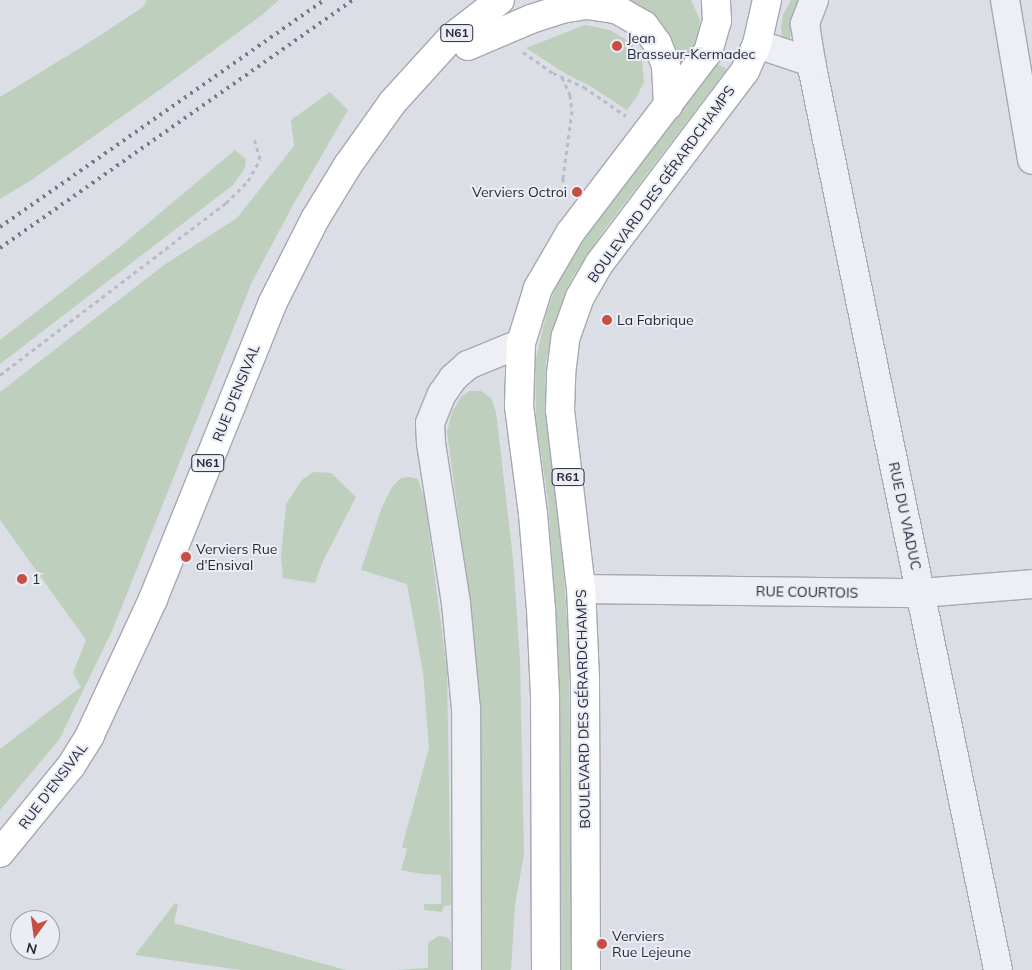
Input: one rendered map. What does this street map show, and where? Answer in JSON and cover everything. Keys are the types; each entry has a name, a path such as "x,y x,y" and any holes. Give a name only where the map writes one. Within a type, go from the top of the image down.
{"main road":[{"name":"RUE D'ENSIVAL","path":"0,853 71,766 94,728 153,599 272,304 308,233 348,164 392,103 451,38 500,0"},
{"name":"RUE D'ENSIVAL","path":"420,74 468,46 537,0"},
{"path":"546,970 545,696 541,609 519,406 522,343 538,288 557,252 594,200 708,52 717,21 716,0"},
{"name":"BOULEVARD DES GÉRARDCHAMPS","path":"586,970 585,678 581,589 560,410 562,364 566,336 572,316 599,264 745,71 757,44 767,0"},
{"path":"468,46 531,19 561,9 587,5 616,9 644,26 657,43 666,65 668,106"}],"street":[{"name":"RUE DU VIADUC","path":"814,0 805,24 811,62 998,970"},
{"path":"1005,0 1032,160"},
{"path":"757,44 811,62"},
{"path":"467,970 466,709 456,603 431,443 430,422 442,394 453,378 468,365 522,343"},
{"name":"RUE COURTOIS","path":"581,589 921,593 1032,584"}],"path":[{"path":"521,50 562,77 592,92 630,119"},
{"path":"562,77 570,94 572,111 563,178 565,206"},
{"path":"0,375 226,203 248,181 260,159 254,138"}],"green space":[{"path":"147,0 279,0 262,15 158,91 33,179 0,199 0,97 93,40 143,7"},
{"path":"629,0 691,0 700,20 698,39 688,61 679,64 673,44 666,33 640,6"},
{"path":"791,0 798,0 791,23 790,41 782,40 781,27 783,15"},
{"path":"585,25 610,30 631,43 642,60 644,82 627,110 526,48"},
{"path":"717,64 727,69 604,230 572,278 561,304 546,361 545,405 562,548 569,648 572,970 561,970 557,626 548,501 536,420 535,363 547,311 560,275 592,227"},
{"path":"330,92 348,110 293,205 252,282 112,631 59,740 0,810 0,749 81,687 73,673 86,640 0,520 0,392 164,265 237,218 294,146 291,120"},
{"path":"235,150 246,159 245,168 233,185 0,364 0,340 121,246"},
{"path":"469,391 481,391 491,398 496,412 513,558 520,659 524,854 515,905 511,970 479,970 476,680 466,573 447,432 452,412 461,397"},
{"path":"313,472 331,473 356,497 323,561 315,583 283,578 281,557 286,504 302,480"},
{"path":"410,477 418,479 425,501 447,670 451,905 444,906 442,912 424,910 424,904 441,904 441,875 401,870 407,849 402,847 429,748 423,672 407,584 361,570 382,507 392,487 401,478"},
{"path":"175,903 178,905 174,923 346,970 241,970 135,955"},
{"path":"438,936 447,937 451,942 452,970 397,970 428,968 428,943"}],"railway":[{"path":"0,227 324,0"},
{"path":"0,248 353,0"}],"place":[{"name":"Jean Brasseur-Kermadec","path":"617,46"},
{"name":"Verviers Octroi","path":"577,192"},
{"name":"La Fabrique","path":"607,320"},
{"name":"Verviers Rue d'Ensival","path":"186,557"},
{"name":"1","path":"22,579"},
{"name":"Verviers Rue Lejeune","path":"602,944"}]}
